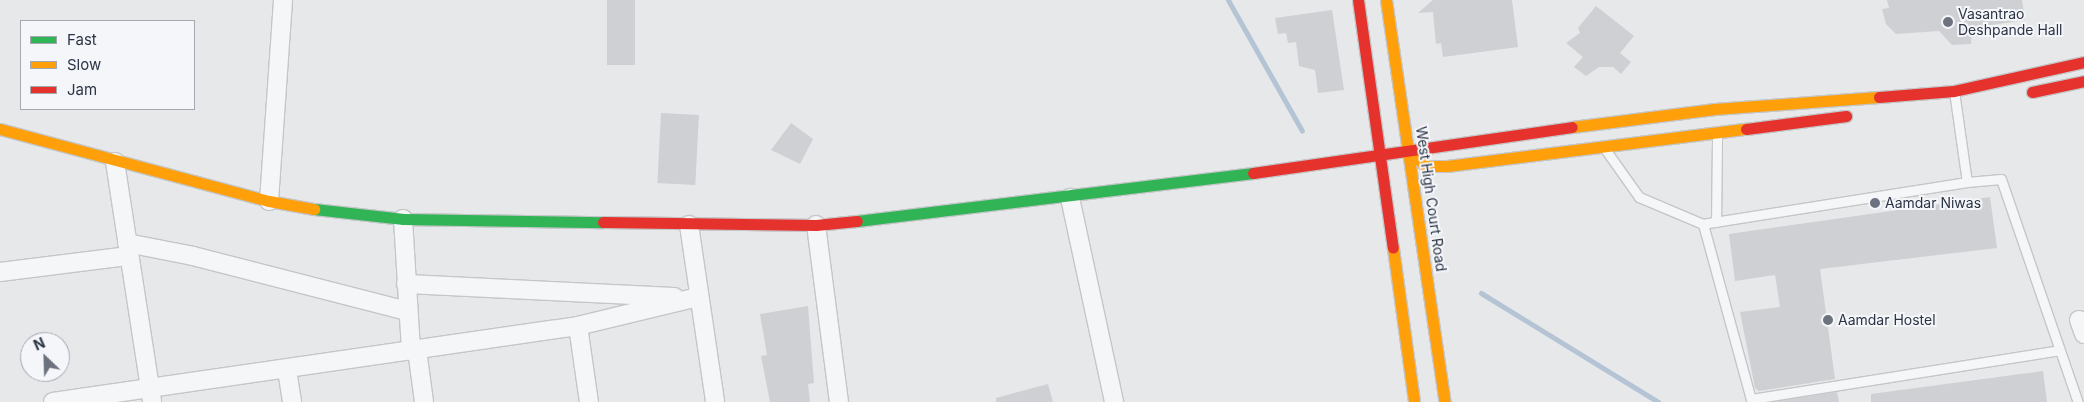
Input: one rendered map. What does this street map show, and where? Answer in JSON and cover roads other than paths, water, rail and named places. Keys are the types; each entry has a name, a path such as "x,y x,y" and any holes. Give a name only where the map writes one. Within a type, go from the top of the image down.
{"main road":[{"path":"1358,0 1414,402"},
{"name":"West High Court Road","path":"1386,0 1410,152 1445,402"},
{"path":"0,129 115,162 268,201 403,219 689,225 816,225 1070,198 1410,152 1462,140 1715,109 1954,91 2042,73 2084,62"},
{"path":"2042,73 2046,89"},
{"path":"2019,94 2084,81"},
{"path":"1938,107 1961,104"},
{"path":"1410,152 1426,166 1447,166 1716,130 1860,115"}],"street":[{"path":"268,201 283,0"},
{"path":"115,162 151,396"},
{"path":"1070,198 1114,402"},
{"path":"403,219 407,311 424,402"},
{"path":"689,225 693,298 715,402"},
{"path":"816,225 839,402"},
{"path":"0,272 128,250 193,256 407,311"},
{"path":"406,284 693,298"},
{"path":"53,402 151,396 287,370 578,326 693,298"},
{"path":"578,326 589,402"},
{"path":"287,370 292,402"}],"lane":[{"path":"1954,91 1961,104 1967,182"},
{"path":"1716,130 1716,222"},
{"path":"1602,145 1639,197 1703,224 1967,182 2001,179 2078,402"},
{"path":"1703,224 1751,398 2059,350"}],"waterway":[{"path":"1228,0 1302,131"},
{"path":"1481,293 1658,402"}],"place":[{"name":"Vasantrao Deshpande Hall","path":"1948,22"},
{"name":"Aamdar Niwas","path":"1875,203"},
{"name":"Aamdar Hostel","path":"1828,320"}]}
